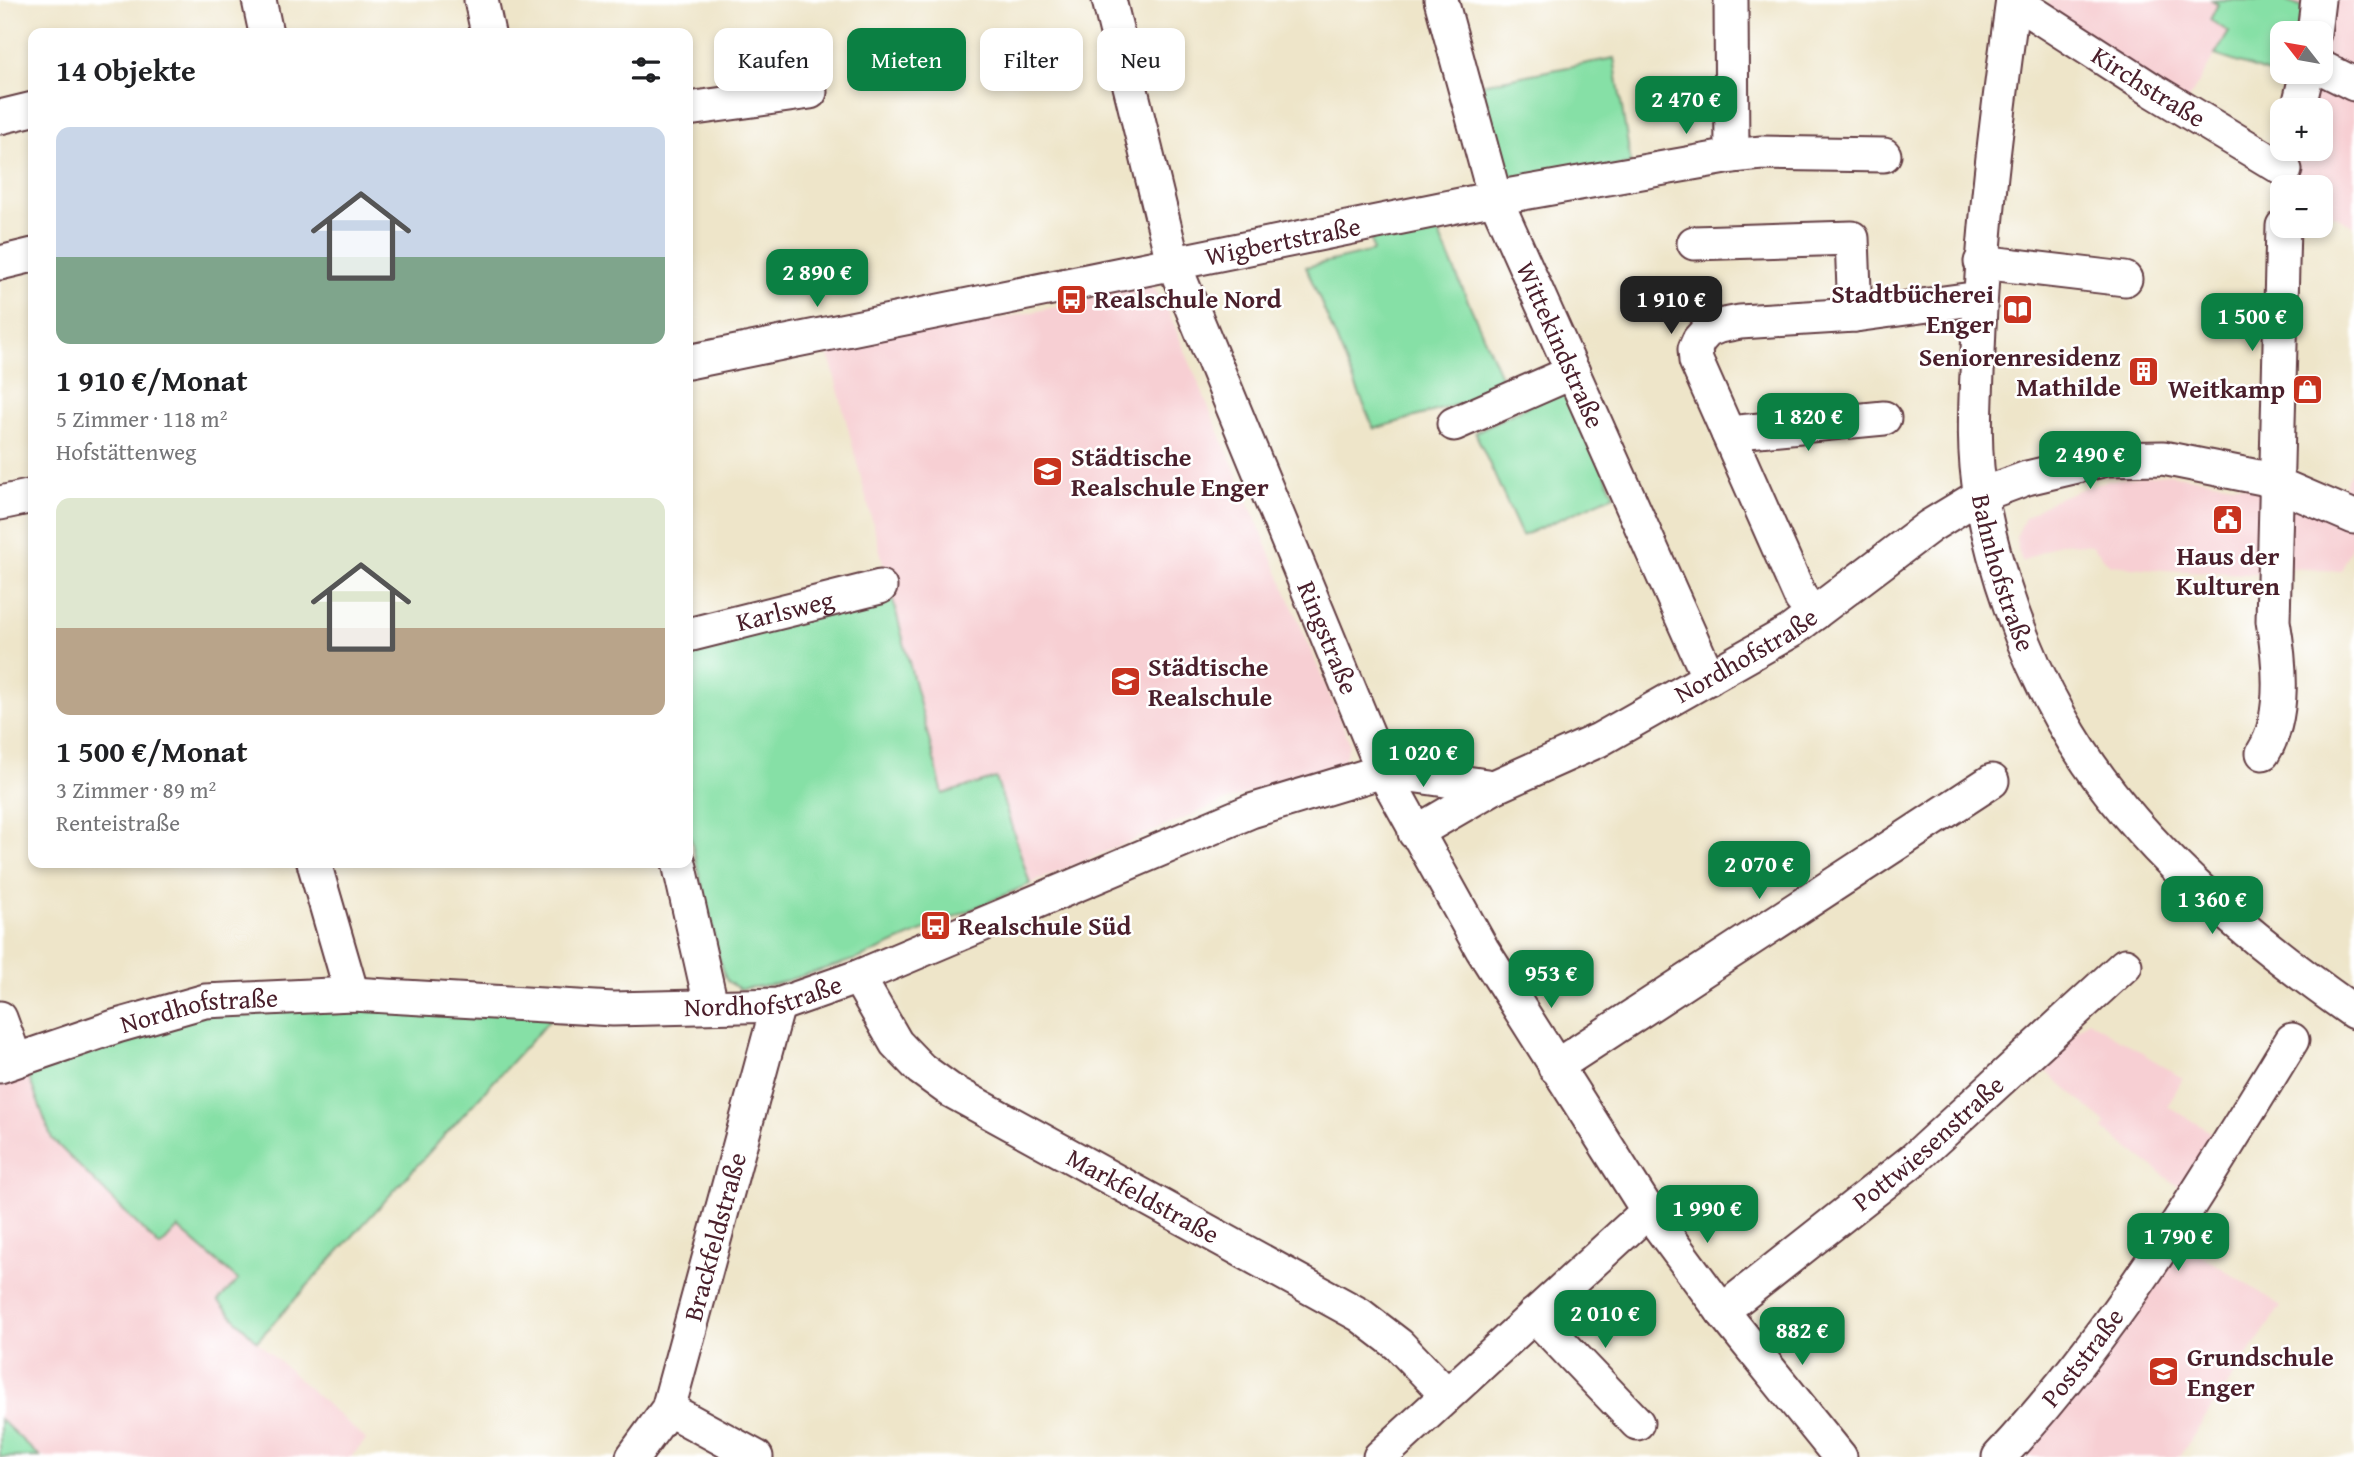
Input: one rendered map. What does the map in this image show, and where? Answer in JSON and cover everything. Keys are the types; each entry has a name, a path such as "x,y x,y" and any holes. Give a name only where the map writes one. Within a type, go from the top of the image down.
{"street":[{"path":"259,0 265,28"},
{"path":"481,0 487,28"},
{"name":"Ringstraße","path":"1109,0 1173,262 1383,771 1415,833 1482,949 1648,1211 1722,1311 1840,1457"},
{"name":"Wittekindstraße","path":"1441,0 1495,198 1709,678"},
{"path":"1731,0 1732,156"},
{"name":"Kirchstraße","path":"2013,0 2154,91 2286,169"},
{"name":"Bahnhofstraße","path":"2013,0 1981,262 1975,424 1981,495 1994,550 2021,631 2060,718 2084,755 2144,833 2182,873 2274,953 2354,1012"},
{"path":"2315,21 2318,0"},
{"path":"2333,73 2354,84"},
{"path":"693,108 810,92"},
{"path":"0,117 28,110"},
{"name":"Wigbertstraße","path":"693,361 1495,198 1732,156 1762,153 1884,155"},
{"path":"1694,243 1852,238 1855,315"},
{"path":"2263,753 2273,734 2279,659 2273,621 2283,238"},
{"path":"0,263 28,256"},
{"path":"1981,262 2125,279"},
{"path":"1814,614 1801,598 1696,361 1695,349 1707,331 1740,322 1855,315 1980,298"},
{"path":"1454,424 1573,372"},
{"path":"1728,433 1884,418"},
{"name":"Nordhofstraße","path":"1415,833 1494,787 1599,740 1791,631 1930,526 1981,495 2027,478 2107,460 2163,458 2277,482 2354,517"},
{"path":"0,503 28,497"},
{"name":"Karlsweg","path":"693,634 880,587"},
{"name":"Nordhofstraße","path":"7,1063 117,1026 205,1001 352,994 613,1009 778,1005 858,976 1251,811 1383,771 1494,787"},
{"path":"1555,1067 1992,781"},
{"path":"315,868 352,994"},
{"path":"680,868 711,1005"},
{"name":"Pottwiesenstraße","path":"1722,1311 1913,1160 2125,965"},
{"name":"Markfeldstraße","path":"858,976 896,1043 922,1069 950,1090 1360,1315 1399,1345 1447,1395"},
{"name":"Brackfeldstraße","path":"632,1457 668,1409 778,1005"},
{"path":"0,1018 7,1063"},
{"name":"Poststraße","path":"1999,1457 2034,1419 2119,1312 2197,1196 2292,1040"},
{"path":"1380,1457 1648,1211"},
{"path":"1534,1315 1637,1423"},
{"path":"668,1409 756,1457"}],"shaded area":[{"path":"2049,0 2211,0 2219,4 2229,31 2181,113 2046,9"},
{"path":"2283,0 2354,0 2354,226 2333,215 2333,175 2294,175 2297,161 2333,161 2333,98 2311,98 2316,84 2333,84 2333,21 2311,21 2304,7"},
{"name":"Städtische Realschule Enger","path":"1137,284 1153,287 1164,301 1350,743 1343,763 1228,800 1030,884 996,779 943,794 827,347 915,329 994,320 1085,301 1107,290"},
{"path":"2354,465 2354,540 2341,571 2289,568 2267,575 2110,565 2092,545 2059,543 2022,562 2017,546 2016,537 2025,518 2053,500 2094,484 2169,474 2338,500"},
{"path":"2088,1020 2183,1078 2168,1106 2217,1136 2183,1190 2102,1128 2107,1124 2040,1066"},
{"path":"25,1069 160,1247 178,1228 238,1280 218,1301 257,1341 366,1440 351,1457 40,1457 0,1419 0,1078"},
{"name":"Grundschule Enger","path":"2184,1244 2281,1306 2179,1457 2019,1457 2051,1423 2131,1321"}],"green space":[{"path":"2212,0 2283,0 2304,7 2301,21 2270,21 2270,73 2215,55 2229,32 2210,20 2218,4"},
{"path":"1614,58 1631,164 1505,185 1476,85"},
{"path":"1433,221 1507,390 1374,429 1306,267 1373,251 1370,235"},
{"path":"1567,387 1614,495 1522,536 1475,432"},
{"path":"892,596 943,794 996,778 1030,884 860,958 775,984 740,989 727,981 722,970 693,848 693,646"},
{"path":"357,1001 558,1011 257,1341 218,1301 238,1280 178,1228 160,1247 52,1139 22,1059 197,1014"},
{"path":"0,1419 40,1457 0,1457"}],"place":[{"name":"Realschule Nord","path":"1071,299"},
{"name":"Stadtbücherei Enger","path":"2017,309"},
{"name":"Seniorenresidenz Mathilde","path":"2144,372"},
{"name":"Weitkamp","path":"2308,389"},
{"name":"Städtische Realschule Enger","path":"1048,472"},
{"name":"Haus der Kulturen","path":"2228,520"},
{"name":"Städtische Realschule","path":"1125,682"},
{"name":"Realschule Süd","path":"935,926"},
{"name":"Grundschule Enger","path":"2164,1372"}]}
